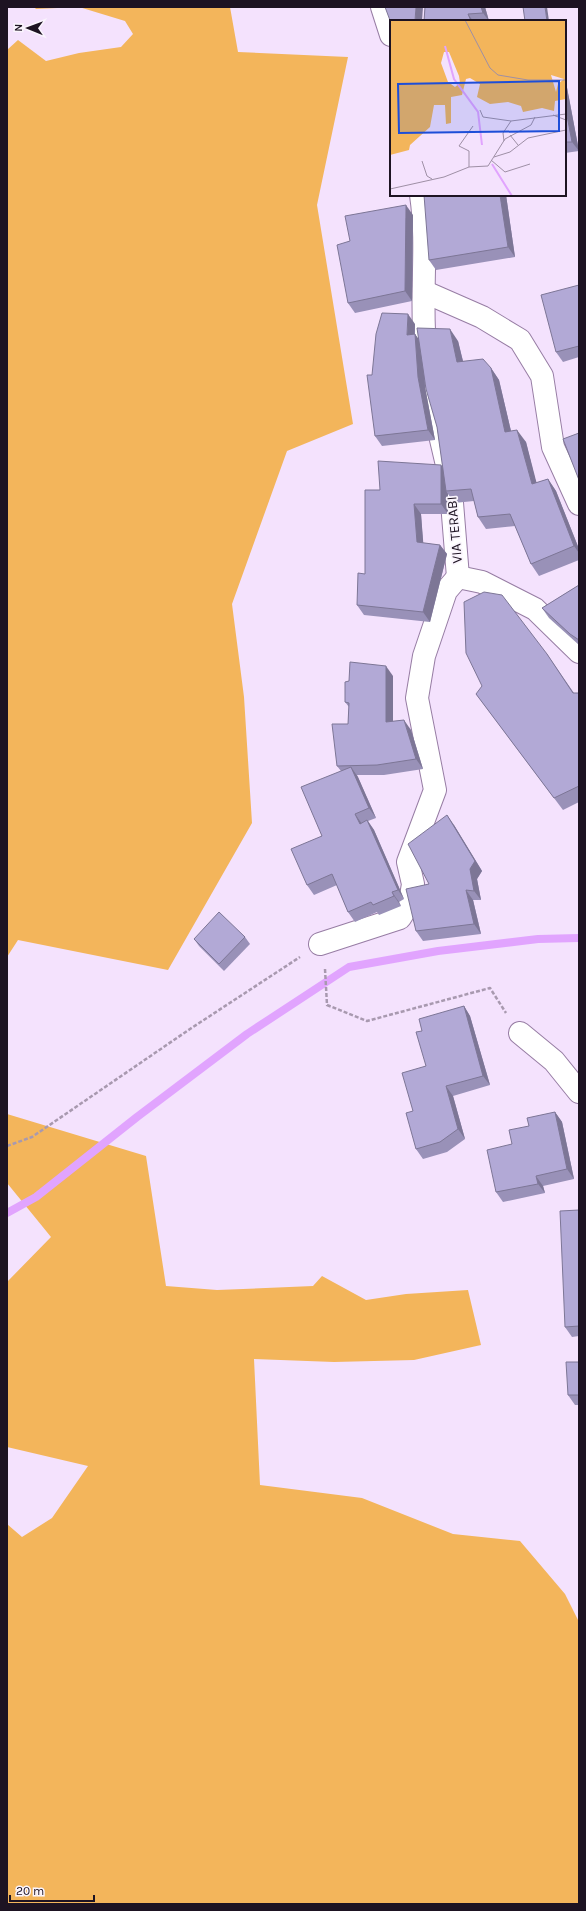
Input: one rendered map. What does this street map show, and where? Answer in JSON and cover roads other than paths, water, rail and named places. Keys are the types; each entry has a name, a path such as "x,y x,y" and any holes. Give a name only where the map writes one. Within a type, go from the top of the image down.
{"street":[{"path":"382,7 390,32"},
{"name":"VIA TERABI","path":"421,196 425,219 425,292 422,328 431,401 450,478 458,577 482,582 535,609 579,652"},
{"path":"425,292 482,317 520,340 542,376 553,447 579,504"},
{"path":"322,954 400,918 410,902 413,884 408,862 435,790 417,698 418,691 424,656 443,599 446,591 458,577"},
{"path":"520,1033 554,1061 579,1092"}],"waterway":[{"path":"7,1213 36,1197 137,1117 247,1034 349,967 438,951 538,939 579,938"}]}
